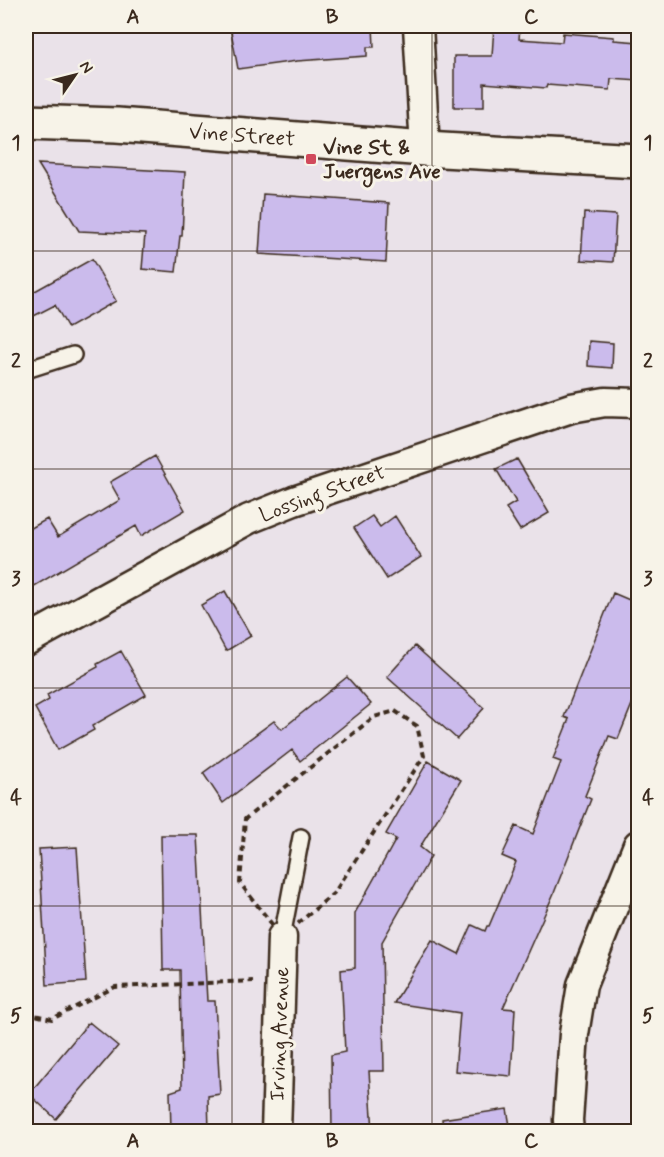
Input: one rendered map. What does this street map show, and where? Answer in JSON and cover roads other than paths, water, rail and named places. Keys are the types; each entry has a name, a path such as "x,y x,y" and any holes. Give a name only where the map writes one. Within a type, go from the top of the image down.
{"main road":[{"name":"Vine Street","path":"26,122 117,125 425,149 639,160"}],"street":[{"path":"418,26 425,149"},
{"name":"Lossing Street","path":"26,640 249,519 294,501 571,408 605,402 639,403"},
{"path":"569,1131 574,1034 582,985 639,845"},
{"name":"Irving Avenue","path":"276,1131 282,937"}],"lane":[{"path":"26,370 73,354"},
{"path":"282,937 302,837"}],"place":[{"name":"Vine St & Juergens Ave","path":"311,159"}]}
